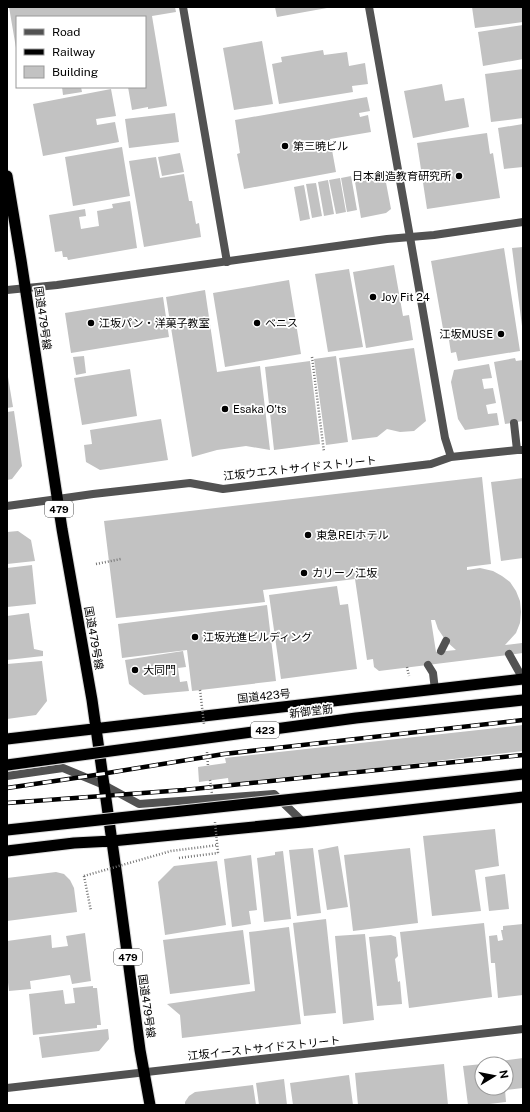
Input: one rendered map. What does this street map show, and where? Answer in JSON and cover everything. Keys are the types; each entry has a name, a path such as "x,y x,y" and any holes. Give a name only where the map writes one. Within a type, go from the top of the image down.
{"highway":[{"name":"国道479号線","path":"7,176 96,729 140,1050 150,1105"},
{"name":"国道423号","path":"7,740 523,679"},
{"name":"新御堂筋","path":"7,765 356,718 523,700"},
{"path":"7,830 523,774"},
{"path":"7,851 74,843 112,841 304,822 523,797"}],"street":[{"path":"183,7 227,262"},
{"path":"369,7 445,438 451,457"},
{"path":"7,290 434,235 523,222"},
{"path":"514,423 520,450"},
{"name":"江坂ウエストサイドストリート","path":"7,506 190,483 223,489 431,464 451,457 520,450"},
{"path":"442,651 446,642"},
{"path":"509,654 523,679"},
{"path":"432,664 435,690"},
{"path":"7,776 63,768 104,785 140,804 274,794 304,822"},
{"name":"江坂イーストサイドストリート","path":"7,1088 523,1029"}],"path":[{"path":"312,357 324,452"},
{"path":"96,564 121,559"},
{"path":"407,667 408,676"},
{"path":"91,911 84,876 171,851 218,845"},
{"path":"179,858 218,853"}],"building":[{"path":"9,7 175,7 176,12 152,16 167,106 132,110 128,88 146,88 146,16 16,16 16,48"},
{"path":"275,7 327,7 327,8 277,17"},
{"path":"472,7 523,7 523,22 475,28"},
{"path":"523,25 523,59 483,66 478,32"},
{"path":"262,41 273,104 234,110 223,48"},
{"path":"323,50 324,55 347,52 349,66 365,63 368,84 352,86 353,92 279,104 272,64 282,62 281,57"},
{"path":"523,69 523,118 491,122 485,74"},
{"path":"442,84 445,101 464,98 469,127 413,138 404,91"},
{"path":"62,88 81,88 82,92 63,95"},
{"path":"111,89 116,116 96,119 97,125 115,122 119,142 43,156 33,104"},
{"name":"第三暁ビル","path":"367,97 370,111 359,113 360,117 368,115 371,132 330,139 336,172 244,189 237,154 240,153 235,120"},
{"path":"175,113 179,142 129,148 125,119"},
{"path":"523,124 523,167 504,169 498,128"},
{"name":"日本創造教育研究所","path":"487,133 490,154 493,153 500,198 427,209 417,143"},
{"path":"122,147 130,196 73,206 65,157"},
{"path":"180,153 184,172 162,176 158,157"},
{"path":"156,157 160,178 184,174 189,201 192,201 196,224 199,223 201,237 144,247 129,161"},
{"path":"384,172 391,209 386,213 361,218 354,176"},
{"path":"351,176 357,210 347,212 341,178"},
{"path":"340,178 346,212 336,214 329,180"},
{"path":"328,180 334,214 324,216 318,182"},
{"path":"316,183 322,216 312,218 306,184"},
{"path":"304,185 310,219 300,221 294,187"},
{"path":"130,201 137,248 68,260 67,257 63,257 62,251 55,252 49,215 85,209 86,216 79,217 81,229 99,226 97,211 113,208 112,204"},
{"path":"523,247 523,326 522,326 512,248"},
{"path":"504,248 520,351 458,361 456,352 451,353 449,340 445,340 431,261"},
{"path":"394,265 403,316 409,315 413,340 366,348 353,272"},
{"path":"349,269 363,347 328,352 315,274"},
{"name":"ベニス","path":"289,280 301,354 225,367 213,293"},
{"name":"Esaka O'ts","path":"205,290 217,372 260,366 270,450 246,446 217,450 192,457 166,297"},
{"path":"163,297 169,337 71,353 65,313"},
{"path":"414,348 426,421 414,431 400,432 387,429 377,437 352,440 339,358"},
{"path":"84,356 86,373 76,375 73,357"},
{"path":"336,356 348,442 326,445 314,359"},
{"path":"515,358 516,361 523,360 523,421 505,424 494,362"},
{"name":"ベニス","path":"310,361 320,444 274,450 265,367"},
{"path":"489,364 492,378 482,379 484,389 493,388 496,403 486,405 488,414 497,413 499,425 465,430 458,419 451,382 454,370"},
{"path":"130,369 137,416 82,425 74,378"},
{"path":"7,377 13,407 7,408"},
{"path":"14,411 22,466 12,479 7,480 7,412"},
{"path":"161,419 168,460 100,470 86,462 84,445 92,444 90,430"},
{"name":"カリーノ江坂","path":"482,477 491,564 467,567 467,570 480,568 493,571 510,582 520,601 521,612 520,623 516,633 505,645 522,643 523,653 379,671 374,667 373,659 367,660 355,579 263,590 265,602 116,618 104,521","holes":["431,620 435,620 438,629 446,641 456,650 436,652"]},
{"path":"523,478 523,558 501,561 491,482"},
{"path":"18,531 31,540 35,561 7,564 7,532"},
{"path":"32,565 36,604 7,607 7,568"},
{"path":"337,586 340,605 348,604 357,669 281,679 269,595"},
{"name":"江坂光進ビルディング","path":"267,605 276,681 192,691 187,650 122,658 118,624"},
{"path":"29,613 34,649 43,651 43,656 7,660 7,616"},
{"path":"183,651 186,667 178,668 180,682 187,681 189,691 144,695 129,684 125,660"},
{"path":"42,661 47,701 36,715 7,719 7,664"},
{"path":"523,725 523,751 229,785 228,778 199,782 198,767 226,763 225,758"},
{"path":"495,829 499,866 475,870 481,911 432,916 423,836"},
{"path":"338,846 348,907 327,910 318,850"},
{"path":"313,848 321,913 297,916 289,850"},
{"path":"410,848 418,923 353,931 344,855"},
{"path":"283,851 291,919 264,922 257,858 275,855 275,852"},
{"path":"251,855 257,910 249,911 251,924 232,927 224,859"},
{"path":"217,861 226,925 165,935 158,882 174,866"},
{"path":"56,872 64,874 70,880 74,888 77,912 7,921 7,878"},
{"path":"505,874 509,909 489,911 485,877"},
{"path":"326,919 336,1013 304,1016 293,923"},
{"path":"484,923 492,997 409,1008 400,932"},
{"path":"523,924 523,995 498,998 495,963 491,963 489,936 497,935 498,941 503,940 501,930 503,930 503,926"},
{"path":"289,927 301,1024 182,1038 180,1015 167,1004 255,991 249,932"},
{"path":"243,930 250,984 170,994 163,940"},
{"path":"85,933 91,981 72,984 70,975 30,981 31,989 9,991 7,974 7,941 51,935 52,948 68,946 66,936"},
{"path":"365,934 374,1020 343,1024 335,936"},
{"path":"391,935 396,937 398,956 395,959 398,982 400,981 402,1004 377,1006 369,937"},
{"path":"93,986 93,988 97,988 101,1025 97,1025 97,1028 33,1035 29,994 63,990 65,1004 75,1003 73,988"},
{"path":"108,1029 109,1039 99,1051 42,1058 39,1037"},
{"path":"523,1058 523,1088 514,1089 514,1059"},
{"path":"444,1064 448,1105 358,1105 355,1073"},
{"path":"474,1065 474,1096 506,1096 506,1102 468,1105 463,1066"},
{"path":"349,1075 353,1105 293,1105 290,1083"},
{"path":"284,1079 287,1105 259,1105 256,1083"},
{"path":"253,1085 256,1105 185,1105 185,1102 189,1096 195,1092"}],"railway":[{"path":"7,788 224,754 523,720"},
{"path":"7,803 184,790 523,755"}],"place":[{"name":"第三暁ビル","path":"285,146"},
{"name":"日本創造教育研究所","path":"459,176"},
{"name":"Joy Fit 24","path":"373,297"},
{"name":"江坂パン・洋菓子教室","path":"91,323"},
{"name":"ベニス","path":"257,323"},
{"name":"江坂MUSE","path":"501,334"},
{"name":"Esaka O'ts","path":"225,409"},
{"name":"東急REIホテル","path":"308,535"},
{"name":"カリーノ江坂","path":"304,573"},
{"name":"江坂光進ビルディング","path":"195,637"},
{"name":"大同門","path":"135,670"}]}
